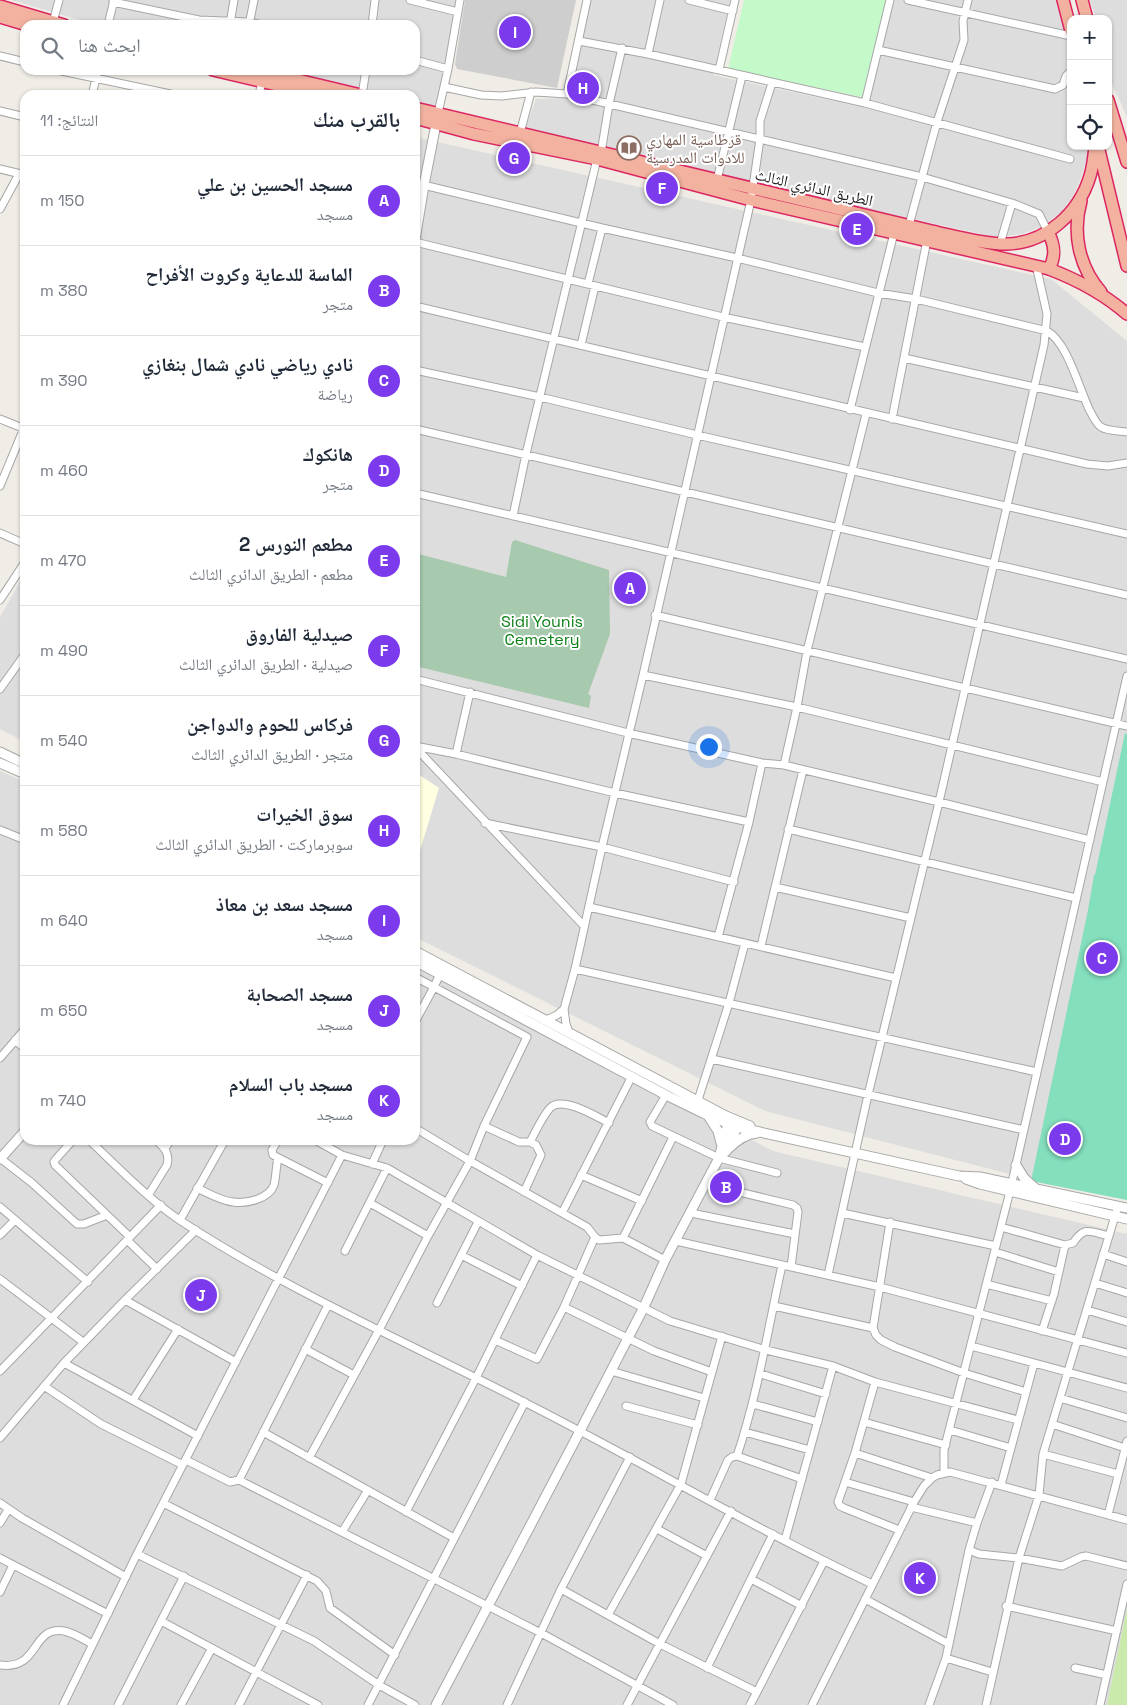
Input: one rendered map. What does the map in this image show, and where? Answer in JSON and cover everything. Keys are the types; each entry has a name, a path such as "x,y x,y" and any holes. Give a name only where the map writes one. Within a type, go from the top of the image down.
{"highway":[{"path":"1063,0 1067,16"},
{"path":"1082,0 1086,15"},
{"path":"4,8 44,20"},
{"path":"4,8 20,20"},
{"path":"233,75 297,90"},
{"path":"277,75 341,90"},
{"path":"1110,105 1127,162"},
{"name":"الطريق الدائري الثالث","path":"420,110 474,134 599,156 717,180 752,194 1000,244 1025,242 1048,232 1067,216 1082,197 1091,175 1095,150"},
{"name":"الطريق الدائري الثالث","path":"420,118 437,118 520,133 599,156 752,194 894,233 1036,265 1072,278 1105,296 1127,314"},
{"path":"1097,150 1126,262"},
{"path":"1082,197 1077,226 1078,245 1088,273 1105,296"},
{"path":"1048,232 1054,248 1054,259 1050,269"}],"street":[{"path":"58,20 59,0"},
{"path":"231,20 234,0"},
{"path":"250,20 254,0"},
{"path":"373,20 375,0"},
{"path":"410,0 458,12"},
{"path":"420,180 444,88 460,0"},
{"path":"567,94 587,0"},
{"path":"648,54 660,0"},
{"path":"689,0 733,11"},
{"path":"719,70 735,0"},
{"path":"865,103 890,0"},
{"path":"908,0 1067,35"},
{"path":"909,225 937,122 965,37 963,21 968,0"},
{"path":"109,20 113,1 199,20"},
{"path":"579,41 622,48 865,103 1070,159"},
{"path":"513,516 526,454 599,156 622,48"},
{"path":"878,50 1055,89 1063,85 1067,75"},
{"path":"0,56 20,61"},
{"path":"420,61 448,69"},
{"path":"79,75 140,90"},
{"path":"93,90 97,75"},
{"path":"363,90 365,75"},
{"path":"717,180 742,76"},
{"path":"260,90 262,82"},
{"path":"569,1032 564,1009 643,675 683,491 752,194 760,139 760,121 772,82"},
{"path":"444,88 482,95 502,96 531,92 567,94 922,177 1012,203 1039,214 1048,232"},
{"path":"520,133 531,92"},
{"path":"0,111 20,116"},
{"path":"0,169 20,174"},
{"path":"0,209 20,177"},
{"path":"420,184 878,293 916,299 1047,331 1063,347 1097,424 1102,428 1127,432"},
{"path":"1000,244 1012,203"},
{"path":"581,345 602,228"},
{"path":"850,410 894,233"},
{"path":"892,420 927,240"},
{"path":"420,242 723,317 865,347"},
{"path":"828,1275 868,1095 939,802 1047,331 1046,305 1036,265"},
{"path":"420,307 710,375 866,414 1094,465 1108,466 1127,463"},
{"path":"904,358 1084,398"},
{"path":"420,371 540,397 1127,534"},
{"path":"784,765 807,651 866,414"},
{"path":"0,419 20,427"},
{"path":"420,430 1127,595"},
{"path":"0,486 20,440"},
{"path":"420,494 1127,660"},
{"path":"0,533 20,542"},
{"path":"0,600 3,592 20,569"},
{"path":"655,615 1127,726"},
{"path":"0,688 20,661"},
{"path":"643,675 797,707 1103,782"},
{"path":"944,1472 943,1461 946,1445 1011,1188 1127,676"},
{"path":"420,680 628,733 762,763 784,765 1090,840"},
{"path":"456,754 470,692"},
{"path":"420,747 615,793 749,822"},
{"path":"0,752 20,762"},
{"path":"420,752 485,823 584,926"},
{"path":"0,763 20,772"},
{"path":"718,937 734,882 762,763"},
{"path":"761,946 803,770"},
{"path":"485,823 602,847 734,882"},
{"path":"788,829 1076,898"},
{"path":"0,830 20,838"},
{"path":"775,887 911,918"},
{"path":"589,907 896,978"},
{"path":"698,1100 712,1060 745,943"},
{"path":"420,954 698,1100 727,1120"},
{"path":"420,964 710,1117 725,1148"},
{"path":"575,969 1037,1072"},
{"path":"420,1013 440,974"},
{"path":"309,1458 470,1160 484,1126 527,1037 420,979"},
{"path":"546,1020 564,1009"},
{"path":"0,1058 20,1035"},
{"path":"16,1040 20,1044"},
{"path":"712,1060 1024,1130"},
{"path":"562,1213 632,1076"},
{"path":"666,1094 650,1124 719,1158 778,1173"},
{"path":"530,1142 553,1105 575,1106 609,1122"},
{"path":"702,1113 764,1134 959,1176 974,1182 1011,1188 1127,1219"},
{"path":"725,1148 727,1120"},
{"path":"436,1705 628,1339 666,1260 719,1158 740,1125"},
{"path":"484,1126 519,1142 530,1142 536,1145 541,1155 524,1192"},
{"path":"420,1131 587,1227 599,1240 623,1238 666,1260"},
{"path":"725,1148 745,1136 764,1134"},
{"path":"20,1136 0,1158 32,1183 77,1224 84,1224 106,1215"},
{"path":"623,1238 674,1137"},
{"path":"69,1145 54,1164 157,1269"},
{"path":"95,1145 180,1220 278,1279 525,1402 682,1484 824,1562 872,1584"},
{"path":"149,1194 167,1165 168,1160 165,1148 162,1145"},
{"path":"180,1220 222,1145"},
{"path":"275,1145 272,1150 273,1155 328,1183"},
{"path":"324,1145 342,1155 387,1168 537,1255 680,1324 766,1350 833,1366 875,1382 1018,1420"},
{"path":"372,1164 381,1145"},
{"path":"63,1705 137,1554 342,1155"},
{"path":"197,1188 233,1202 261,1198 270,1192 274,1185 278,1158"},
{"path":"1016,1165 1024,1178 1035,1189"},
{"path":"345,1251 387,1168"},
{"path":"581,1175 642,1201"},
{"path":"706,1184 793,1205 797,1208 791,1267"},
{"path":"986,1705 1006,1606 1018,1558 1039,1495 1043,1454 1115,1216 1122,1207 1035,1189 1011,1188"},
{"path":"370,1203 428,1236"},
{"path":"0,1371 161,1205"},
{"path":"0,1207 88,1282"},
{"path":"691,1213 795,1234"},
{"path":"842,1213 890,1222 996,1249 1058,1272"},
{"path":"0,1235 15,1220"},
{"path":"437,1303 478,1222"},
{"path":"890,1222 873,1328 876,1335 888,1344 964,1373 1026,1392"},
{"path":"1001,1227 1065,1245 1073,1243 1079,1234 1085,1231 1109,1236"},
{"path":"0,1438 83,1342 196,1230"},
{"path":"495,1340 537,1359 564,1307 595,1237"},
{"path":"676,1241 880,1287 1127,1353"},
{"path":"1042,1331 1052,1301 1065,1245"},
{"path":"1104,1254 1127,1262"},
{"path":"461,1255 522,1286"},
{"path":"406,1512 476,1378 537,1255"},
{"path":"737,1456 754,1404 782,1265"},
{"path":"0,1279 83,1342"},
{"path":"1095,1283 1127,1293"},
{"path":"986,1284 1052,1301"},
{"path":"125,1300 236,1362"},
{"path":"240,1480 328,1305"},
{"path":"774,1306 873,1328"},
{"path":"564,1307 654,1351 712,1372"},
{"path":"1087,1310 1127,1322"},
{"path":"133,1400 178,1330"},
{"path":"608,1615 682,1484 722,1336"},
{"path":"971,1346 1127,1388"},
{"path":"305,1349 354,1375"},
{"path":"0,1358 7,1364"},
{"path":"64,1363 198,1436"},
{"path":"1001,1485 1034,1363"},
{"path":"784,1540 833,1366"},
{"path":"611,1371 704,1398"},
{"path":"761,1374 826,1394"},
{"path":"875,1382 855,1453 838,1502 840,1506 899,1530"},
{"path":"44,1386 101,1424 230,1482 240,1480 540,1633 673,1705"},
{"path":"1060,1398 1127,1418"},
{"path":"368,1705 525,1402"},
{"path":"754,1404 818,1422"},
{"path":"626,1406 698,1425"},
{"path":"864,1422 946,1445"},
{"path":"1052,1424 1126,1444 1108,1515"},
{"path":"950,1430 1011,1448"},
{"path":"263,1432 454,1538"},
{"path":"745,1432 810,1450"},
{"path":"855,1453 932,1478"},
{"path":"1043,1454 1118,1474"},
{"path":"710,1500 728,1460 732,1457 737,1456 802,1478"},
{"path":"507,1705 561,1589 630,1457"},
{"path":"812,1705 899,1530 924,1486 932,1478 944,1472 950,1472 1127,1520"},
{"path":"845,1482 913,1505 978,1523"},
{"path":"929,1705 946,1658 969,1550 992,1482"},
{"path":"342,1532 368,1490"},
{"path":"0,1503 8,1510 126,1577"},
{"path":"163,1503 307,1575 322,1585 332,1610 395,1655"},
{"path":"0,1523 8,1510"},
{"path":"628,1705 731,1511"},
{"path":"657,1528 707,1556"},
{"path":"708,1668 773,1534"},
{"path":"969,1550 979,1554 1018,1558 1062,1566 1086,1556 1127,1566"},
{"path":"137,1554 314,1641 379,1685 415,1705"},
{"path":"0,1558 108,1614"},
{"path":"750,1705 824,1562"},
{"path":"0,1592 13,1565"},
{"path":"239,1705 307,1575"},
{"path":"118,1705 184,1576"},
{"path":"751,1579 802,1606"},
{"path":"1100,1705 1127,1584"},
{"path":"561,1589 660,1644 757,1692"},
{"path":"865,1599 949,1644"},
{"path":"1006,1606 1117,1631"},
{"path":"161,1621 309,1703 318,1705"},
{"path":"0,1665 14,1665 28,1658 45,1633 52,1631 66,1632 92,1644"},
{"path":"181,1705 212,1648"},
{"path":"946,1658 992,1672"},
{"path":"1074,1668 1107,1675"}],"shaded area":[{"path":"11,0 456,0 438,112 420,108 420,90 343,90 280,75 420,75 420,20 80,20"},
{"path":"465,0 576,0 557,88 457,69 455,64"},
{"path":"588,0 730,0 713,75 866,108 894,0 1058,0 1067,36 1067,150 1088,150 1088,156 1074,195 1061,212 1044,226 1022,234 995,237 721,177 524,131 536,99 564,98"},
{"path":"1090,0 1127,0 1127,117 1112,82 1112,15 1095,15"},
{"path":"420,138 1051,279 1127,341 1127,1197 1025,1178 765,1111 420,939"},
{"path":"20,582 20,739 0,729 0,617"},
{"path":"0,771 20,780 20,1145 420,1145 420,970 773,1151 1127,1234 1127,1705 0,1705"},
{"path":"420,775 439,788 420,851"}],"green space":[{"path":"744,0 886,0 862,97 728,69"},
{"name":"Sidi Younis Cemetery","path":"515,540 609,570 610,634 588,694 591,696 589,708 420,667 420,554 506,577 512,542"},
{"path":"1125,733 1127,734 1127,1200 1031,1181"},
{"path":"1127,1609 1127,1705 1107,1705"}],"place":[{"name":"مسجد سعد بن معاذ","path":"515,32"},
{"name":"سوق الخيرات","path":"583,88"},
{"name":"قرطاسية المهاري للادوات المدرسية","path":"629,148"},
{"name":"فركاس للحوم والدواجن","path":"514,158"},
{"name":"صيدلية الفاروق","path":"662,188"},
{"name":"مطعم النورس 2","path":"857,229"},
{"name":"مسجد الحسين بن علي","path":"630,588"},
{"name":"نادي رياضي نادي شمال بنغازي","path":"1102,958"},
{"name":"هانكوك","path":"1065,1139"},
{"name":"الماسة للدعاية وكروت الأفراح","path":"726,1187"},
{"name":"مسجد الصحابة","path":"201,1295"},
{"name":"مسجد باب السلام","path":"920,1578"}]}
